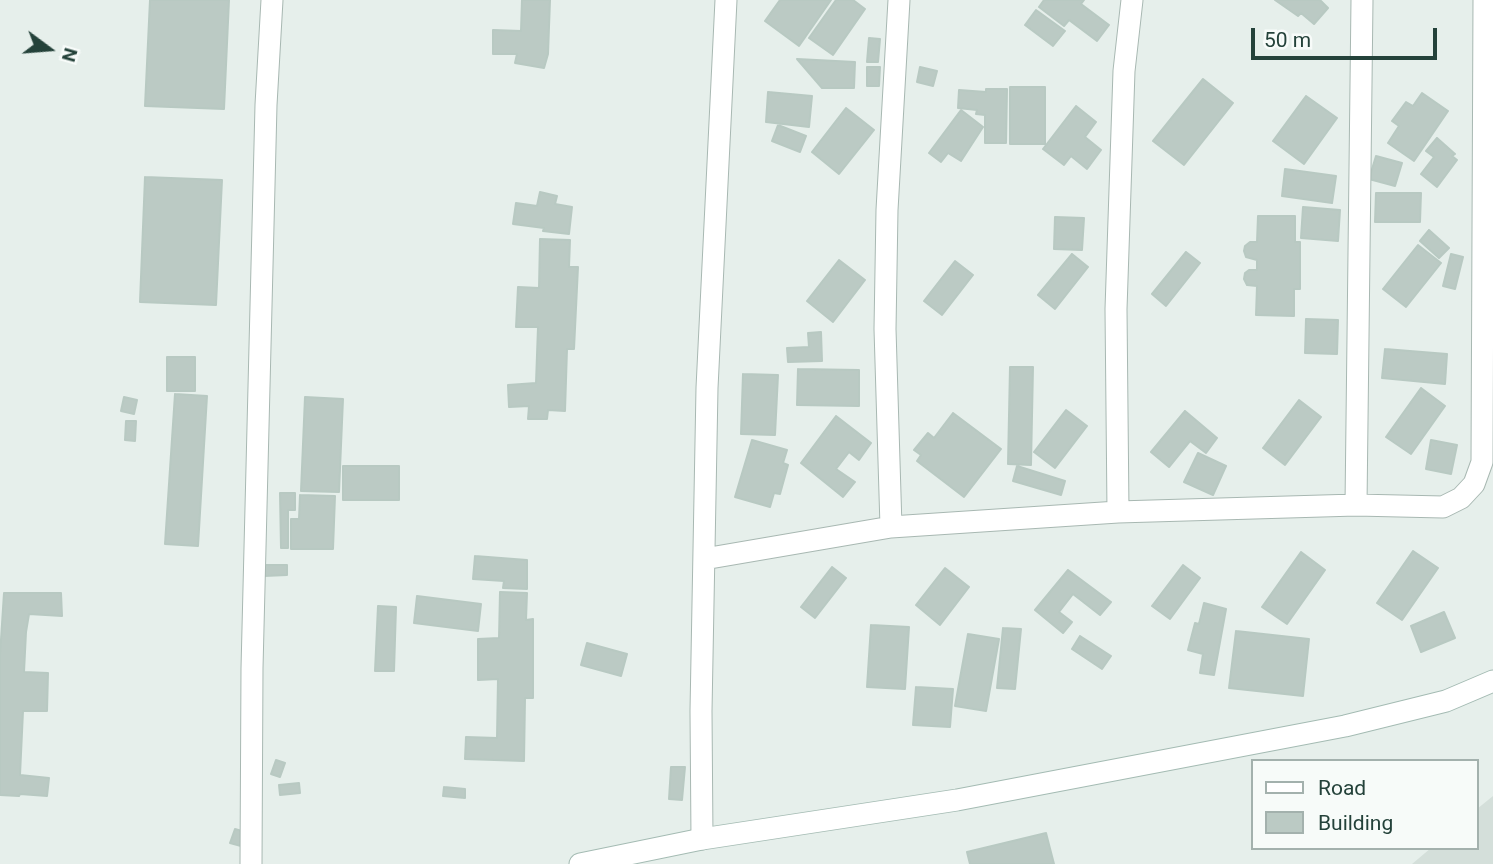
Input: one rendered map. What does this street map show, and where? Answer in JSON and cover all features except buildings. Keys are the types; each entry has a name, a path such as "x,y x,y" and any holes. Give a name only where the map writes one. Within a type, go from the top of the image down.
{"street":[{"path":"251,864 252,668 272,0"},
{"path":"702,839 701,711 707,388 726,0"},
{"path":"891,527 884,329 887,210 899,0"},
{"path":"1118,512 1116,296 1124,71 1132,0"},
{"path":"1356,505 1362,0"},
{"path":"704,559 891,527 1118,512 1356,505 1443,507 1461,498 1474,484 1482,462 1484,0"},
{"path":"580,864 702,839 957,800 1345,726 1446,701 1493,681"}],"shaded area":[{"path":"1493,796 1493,864 1412,864 1429,850 1479,850 1479,807"}]}
